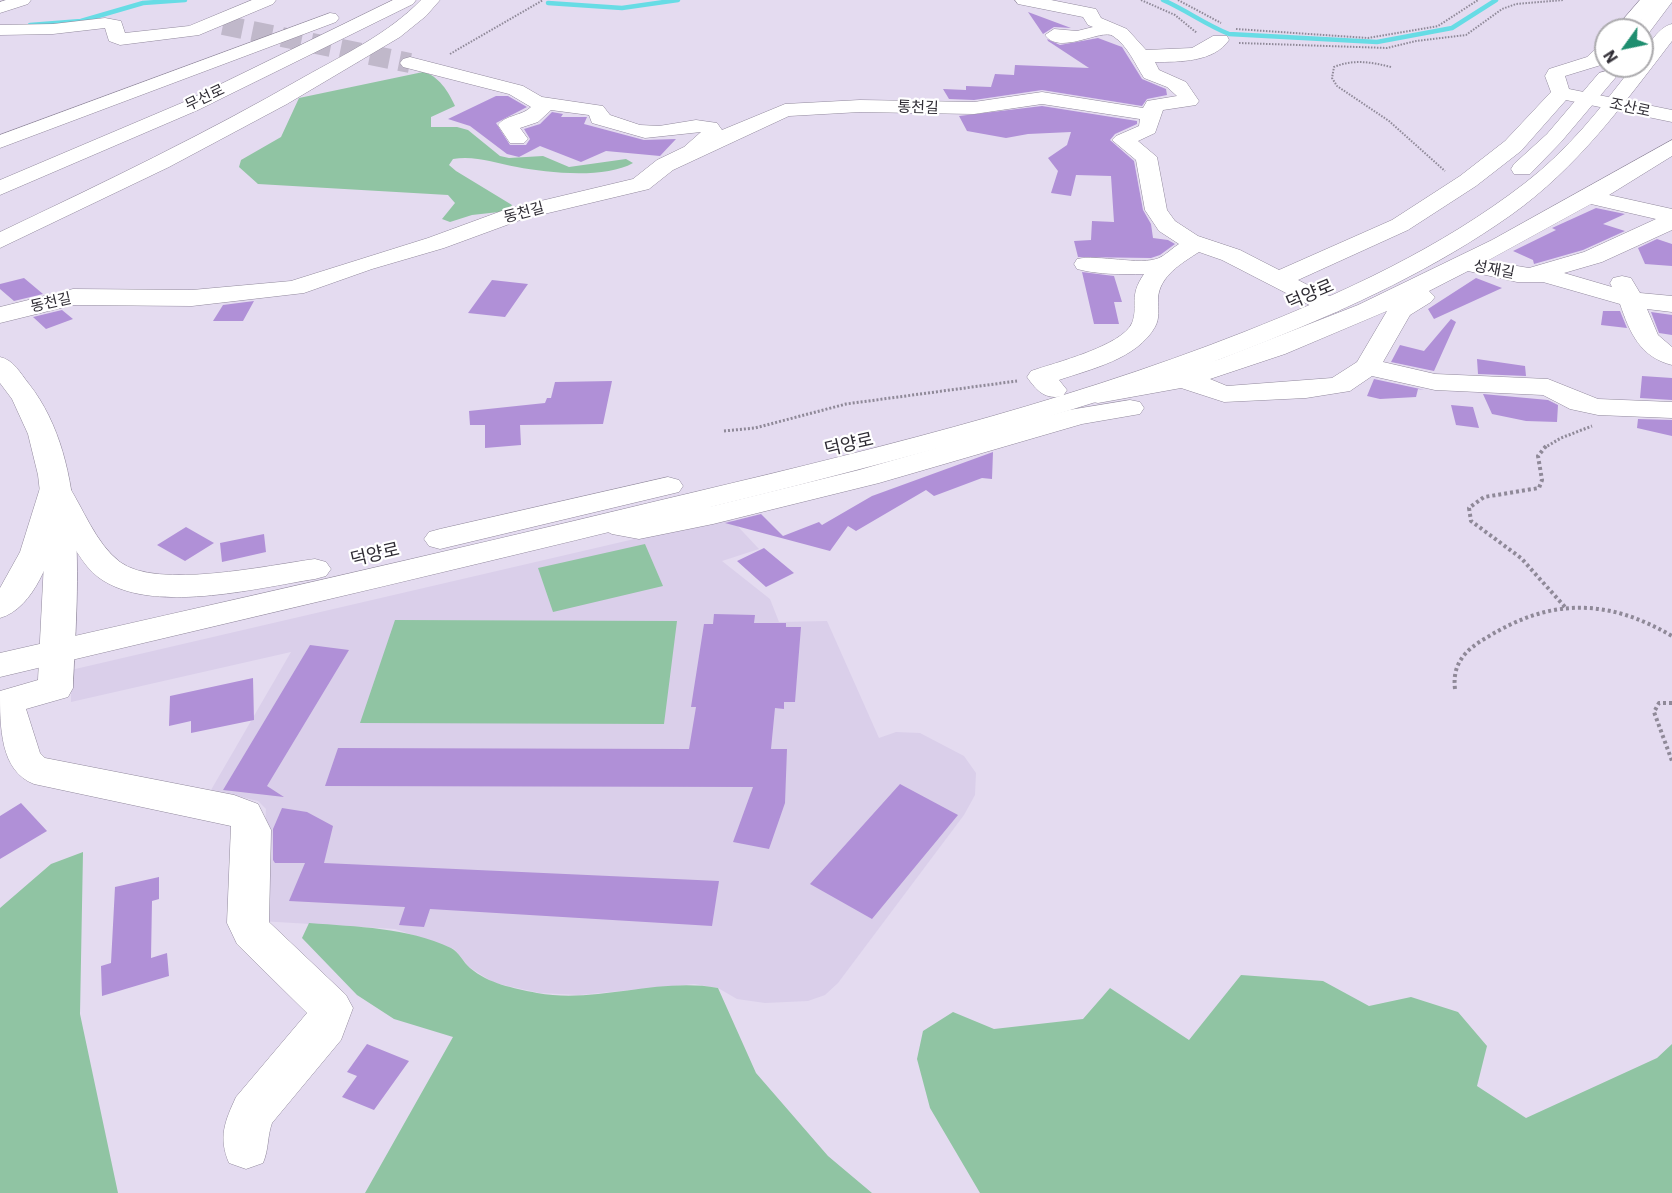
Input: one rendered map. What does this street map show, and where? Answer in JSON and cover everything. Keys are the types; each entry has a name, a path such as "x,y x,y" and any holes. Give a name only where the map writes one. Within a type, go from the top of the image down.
{"main road":[{"path":"0,8 22,0"},
{"path":"0,30 53,29 108,23 115,25 116,37 120,39 189,32 217,24 267,0"},
{"path":"0,142 382,0"},
{"name":"무선로","path":"0,188 191,106 407,0"},
{"path":"0,241 180,154 275,103 360,53 419,14 431,0"},
{"path":"1024,0 1086,11 1091,14 1094,21 1121,33 1151,74 1177,84 1190,100 1154,105 1148,129 1123,140 1146,157 1156,210 1161,219 1197,243 1231,255 1319,301"},
{"path":"1633,18 1649,0"},
{"path":"1651,18 1665,0"},
{"path":"1054,35 1078,37 1110,28"},
{"name":"덕양로","path":"1587,99 1672,29"},
{"path":"1140,56 1201,52 1212,48 1225,31"},
{"path":"1280,280 1304,266 1400,225 1468,181 1513,146 1587,99 1555,76 1556,73 1594,62"},
{"name":"동천길","path":"0,315 74,297 192,298 295,288 363,264 436,243 515,214 641,184 665,165 692,153 711,135 712,129 698,126 644,132 629,129 614,120 599,119 600,112 596,110 534,101 516,90 417,65"},
{"name":"덕양로","path":"1175,376 1319,301 1369,268 1483,201 1534,158 1604,78"},
{"name":"통천길","path":"692,153 785,110 798,108 860,106 956,109 992,107 1042,98 1151,115"},
{"name":"조산로","path":"1587,99 1672,116"},
{"path":"517,139 508,125 531,118 546,104"},
{"name":"덕양로","path":"0,644 57,641 1096,396 1175,376 1304,338 1468,264 1644,167 1672,146"},
{"path":"1588,197 1672,216"},
{"path":"1531,274 1596,256 1672,221"},
{"path":"1047,384 1115,348 1138,332 1144,322 1146,295 1151,283 1163,267 1197,243"},
{"path":"1596,256 1616,276 1631,299 1643,327 1644,337 1662,354 1672,357"},
{"path":"1086,264 1102,267 1163,267"},
{"name":"성재길","path":"1175,376 1224,394 1306,390 1340,384 1367,367 1400,310 1460,278 1468,264 1517,275 1545,275 1631,299 1672,304"},
{"name":"덕양로","path":"2,691 57,641 315,569 605,512 911,430 1047,384 1176,350 1319,301"},
{"path":"1367,367 1435,382 1548,387 1580,403 1608,408 1672,410"},
{"path":"2,370 32,410 47,448 58,510 55,688 2,691 23,760 34,771 244,813 249,820 251,830 248,923 252,932 331,1008 325,1026 252,1112 244,1133 246,1147"},
{"name":"덕양로","path":"605,512 623,527 639,529 713,515 868,477 1079,416 1160,404 1183,394 1185,386 1175,376"},
{"path":"55,488 108,569 134,583 176,586 315,569"},
{"path":"0,607 17,589 32,559 55,488"}],"path":[{"path":"417,65 448,56 473,37 516,17 543,0"},
{"path":"1141,0 1177,16 1192,30 1368,38 1438,26 1478,0"},
{"path":"1178,0 1206,13 1225,31 1387,48 1416,41 1466,35 1503,9 1516,4 1563,0"},
{"path":"1391,67 1367,62 1349,62 1334,68 1332,78 1337,86 1389,121 1443,170 1468,181"},
{"path":"724,431 755,428 838,405 1047,384"},
{"path":"1565,607 1521,558 1471,521 1469,508 1474,502 1485,497 1531,492 1539,488 1542,482 1538,458 1540,451 1558,440 1602,422 1606,419 1608,408"},
{"path":"1455,689 1455,667 1470,647 1516,620 1565,607 1628,613 1672,636"},
{"path":"1672,704 1659,703 1654,708 1672,762"}],"shaded area":[{"path":"729,517 759,549 722,561 770,599 779,622 827,621 879,738 896,732 920,733 964,756 976,773 975,795 964,815 838,983 825,995 808,1001 765,1003 737,999 718,988 694,984 579,995 540,993 494,983 469,967 454,949 395,929 260,921 266,809 258,801 211,790 291,652 71,702 71,670"}],"green space":[{"path":"423,72 442,85 455,106 431,117 431,127 457,127 468,130 500,156 509,158 543,156 569,167 626,159 633,163 607,171 560,173 477,159 453,159 449,165 456,171 512,205 508,211 472,215 450,222 442,219 455,203 448,195 258,184 239,167 241,160 281,137 299,98"},
{"path":"645,544 663,586 553,612 538,568"},
{"path":"395,620 677,621 664,724 360,723"},
{"path":"83,852 80,1014 118,1193 0,1193 0,908 51,864"},
{"path":"309,923 382,929 434,941 454,950 470,968 485,978 502,985 537,993 582,995 673,986 718,988 756,1073 828,1156 872,1193 365,1193 453,1037 394,1019 357,995 302,938"},
{"path":"1241,975 1323,981 1369,1006 1411,997 1458,1012 1487,1046 1477,1086 1526,1118 1657,1058 1672,1044 1672,1193 980,1193 930,1108 917,1059 923,1031 953,1012 994,1029 1083,1019 1110,988 1189,1040"}],"building":[{"path":"1028,12 1071,28 1054,27 1043,34"},
{"path":"1098,38 1122,47 1142,79 1166,89 1167,95 1147,99 1142,106 1042,90 974,100 949,99 943,89 966,90 966,86 991,87 995,74 1014,75 1015,65 1089,68 1047,39 1060,45"},
{"path":"496,96 508,96 527,107 496,123 510,145 526,145 530,139 524,129 540,124 552,112 563,114 561,117 587,117 584,124 644,140 676,139 660,156 606,151 581,162 540,146 519,157 507,154 470,126 448,119"},
{"path":"1042,106 1137,121 1137,124 1115,134 1110,140 1134,161 1143,210 1151,224 1153,238 1168,240 1175,244 1160,255 1151,258 1078,257 1074,241 1091,240 1092,221 1114,222 1111,176 1076,175 1071,196 1051,193 1058,171 1048,158 1067,145 1071,132 1028,134 1006,138 967,131 959,116"},
{"path":"1596,208 1625,214 1603,224 1625,231 1583,250 1534,264 1533,260 1513,251 1556,230 1552,228"},
{"path":"1657,239 1672,244 1672,266 1645,264 1638,248"},
{"path":"1082,272 1114,276 1122,302 1114,302 1119,324 1094,324"},
{"path":"24,278 43,294 14,301 0,289 0,284"},
{"path":"1476,278 1502,288 1434,319 1428,309"},
{"path":"492,280 528,284 505,317 468,313"},
{"path":"254,301 243,321 213,321 223,305"},
{"path":"62,310 73,319 46,329 33,317"},
{"path":"1603,311 1620,311 1627,328 1601,325"},
{"path":"1651,312 1672,315 1672,335 1659,333"},
{"path":"1451,319 1456,322 1434,371 1391,362 1400,345 1424,351"},
{"path":"1477,359 1525,366 1526,376 1478,374"},
{"path":"1642,376 1672,378 1672,400 1640,398"},
{"path":"1374,379 1425,390 1418,389 1416,397 1380,399 1367,396"},
{"path":"612,381 603,424 520,425 521,445 485,448 485,425 470,425 469,411 545,403 547,398 551,398 555,382"},
{"path":"1483,394 1548,400 1558,405 1557,422 1526,421 1492,414"},
{"path":"1451,405 1473,407 1479,428 1456,425"},
{"path":"1638,419 1672,420 1672,436 1637,428"},
{"path":"993,452 992,479 982,478 934,496 926,490 856,531 848,526 830,551 725,523 761,514 783,536 819,522 822,525 872,496"},
{"path":"186,527 214,543 185,561 157,545"},
{"path":"264,534 266,552 222,562 220,543"},
{"path":"764,548 794,573 766,587 737,561"},
{"path":"714,614 755,615 754,623 786,623 786,627 801,627 795,702 784,702 784,709 775,708 771,749 787,749 785,803 769,849 733,842 753,787 325,786 338,748 689,749 696,707 691,707 704,624 713,624"},
{"path":"310,645 349,650 267,786 284,797 223,790"},
{"path":"253,678 254,720 191,733 191,721 169,726 170,696"},
{"path":"900,784 958,815 872,919 810,884"},
{"path":"21,803 47,831 0,859 0,816"},
{"path":"282,808 307,812 333,826 324,863 719,881 712,926 430,909 424,927 399,925 405,907 289,901 305,863 275,863 273,860 273,829"},
{"path":"159,877 159,899 152,901 151,958 167,953 169,976 102,996 101,966 111,963 115,887"},
{"path":"367,1044 409,1061 374,1110 342,1097 357,1076 347,1072"}],"waterway":[{"path":"30,25 81,21 143,3 185,0"},
{"path":"548,3 622,8 678,0"},
{"path":"1163,0 1229,34 1377,42 1452,28 1496,0"}],"tunnel":[{"path":"223,25 410,63"}]}
